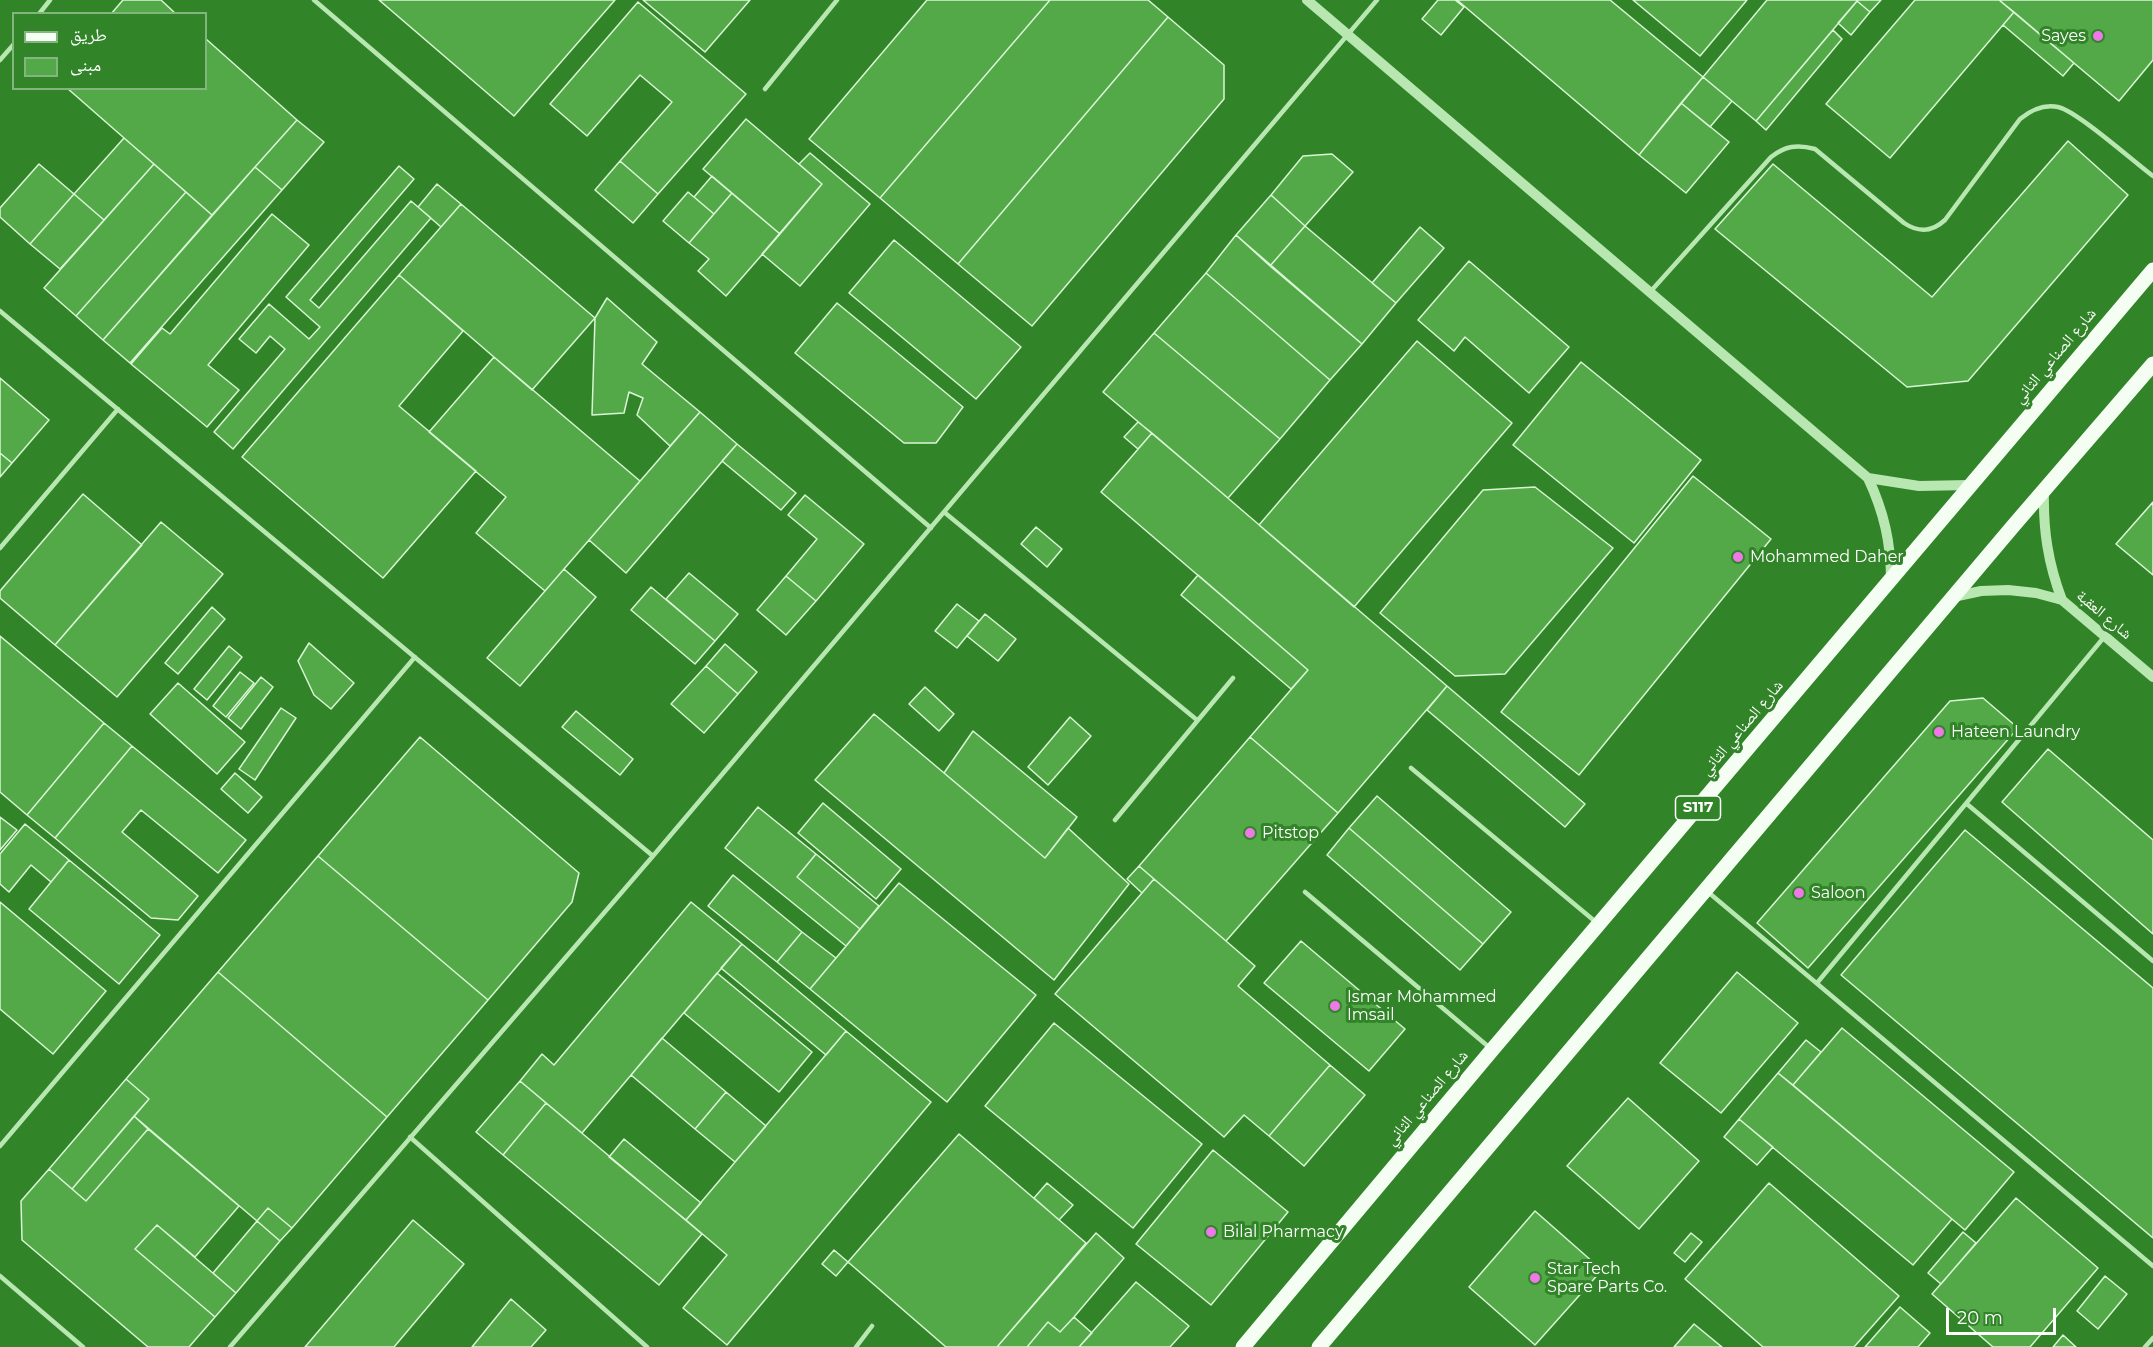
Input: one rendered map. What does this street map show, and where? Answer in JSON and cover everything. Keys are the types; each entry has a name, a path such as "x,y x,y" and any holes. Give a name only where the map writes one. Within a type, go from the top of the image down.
{"main road":[{"name":"شارع الصناعي الثاني","path":"1243,1347 2153,270"},
{"path":"1319,1347 2153,364"}],"street":[{"path":"1307,0 1868,478 1880,502 1887,528 1891,554 1891,580"},
{"path":"1868,478 1919,486 1970,484"},
{"name":"شارع العقبة","path":"2044,491 2043,519 2046,546 2052,574 2062,600"},
{"name":"شارع العقبة","path":"1953,597 1981,591 2008,590 2036,593 2062,600 2153,677"}],"lane":[{"path":"41,12 50,0"},
{"path":"314,0 931,528"},
{"path":"765,89 837,0"},
{"path":"230,1347 653,856 1377,0"},
{"path":"0,60 12,46"},
{"path":"1650,292 1771,157 1791,146 1815,148 1904,223 1912,229 1921,231 1930,230 1945,220 2020,119 2037,108 2048,106 2069,111 2153,176"},
{"path":"0,311 653,856"},
{"path":"0,548 118,409"},
{"path":"944,512 1197,720"},
{"path":"1817,983 2105,636"},
{"path":"0,1146 415,657"},
{"path":"1114,820 1233,678"},
{"path":"1411,768 1599,924"},
{"path":"1967,804 2153,961"},
{"path":"1706,890 2153,1266"},
{"path":"1305,892 1492,1050"},
{"path":"410,1137 647,1347"},
{"path":"0,1276 83,1347"},
{"path":"856,1347 872,1326"},
{"path":"2145,1347 2153,1338"}],"building":[{"path":"123,0 161,0 174,12 113,12"},
{"path":"379,0 615,0 514,116"},
{"path":"643,0 750,0 705,52"},
{"path":"927,0 1050,0 880,198 809,139"},
{"path":"1050,0 1148,0 1168,17 958,264 880,198"},
{"path":"1438,0 1455,0 1464,7 1441,35 1422,19"},
{"path":"1457,0 1610,0 1703,77 1639,155"},
{"path":"1633,0 1747,0 1700,56"},
{"path":"1767,0 1858,0 1756,121 1703,77"},
{"path":"1858,0 1881,0 1870,12"},
{"path":"1915,0 1999,0 2014,12 1890,158 1826,104"},
{"name":"Sayes","path":"1999,0 2153,0 2153,60 2119,101"},
{"path":"1857,1 1870,12 1851,35 1838,23"},
{"path":"638,2 746,94 658,194 620,161 672,102 640,75 587,136 550,104"},
{"path":"2014,12 2074,63 2063,76 2003,25"},
{"path":"1168,17 1224,65 1224,99 1032,326 958,264"},
{"path":"1833,30 1842,39 1766,130 1756,121"},
{"path":"207,40 297,120 212,215 69,90 207,90"},
{"path":"1703,77 1732,101 1710,127 1681,103"},
{"path":"1681,103 1729,142 1686,193 1639,155"},
{"path":"746,119 822,184 780,234 703,169"},
{"path":"297,120 324,142 282,190 255,167"},
{"path":"124,138 154,164 104,220 74,194"},
{"path":"2068,141 2128,195 1968,381 1907,387 1715,229 1773,164 1932,297"},
{"path":"810,153 870,204 800,286 762,254 822,184 799,164"},
{"path":"1332,154 1353,172 1305,226 1271,195 1303,156"},
{"path":"620,161 658,194 633,223 595,190"},
{"path":"39,164 74,194 30,244 0,217 0,208"},
{"path":"154,164 186,192 76,316 44,288"},
{"path":"399,166 414,179 310,300 319,308 411,201 431,218 233,449 214,432 285,349 270,336 256,353 239,339 269,304 309,339 320,327 286,297"},
{"path":"255,167 282,190 130,363 103,340"},
{"path":"712,176 732,193 714,214 694,197"},
{"path":"437,184 461,204 441,227 418,207"},
{"path":"186,192 212,215 103,340 76,316"},
{"path":"688,192 714,214 689,243 663,221"},
{"path":"732,193 780,234 726,296 698,271 709,259 689,243"},
{"path":"74,194 104,220 60,269 30,244"},
{"path":"1271,195 1305,226 1270,266 1236,235"},
{"path":"461,204 595,318 532,390 399,275"},
{"path":"272,214 309,245 208,365 239,390 207,427 131,364 162,328 170,334"},
{"path":"1305,226 1396,303 1362,344 1270,266"},
{"path":"1420,227 1444,248 1396,303 1372,283"},
{"path":"1236,235 1362,344 1330,380 1206,273"},
{"path":"894,240 1021,347 976,399 849,293"},
{"path":"1469,261 1569,347 1529,393 1465,337 1454,351 1418,320"},
{"path":"1206,273 1330,380 1280,439 1154,333"},
{"path":"399,275 463,331 399,406 476,471 383,578 242,457"},
{"path":"607,298 657,342 642,364 700,412 670,446 637,415 643,398 629,392 624,413 592,415 595,318"},
{"path":"837,303 963,407 936,443 904,443 795,353"},
{"path":"1154,333 1280,439 1228,498 1103,392"},
{"path":"1417,341 1512,423 1354,607 1259,525"},
{"path":"494,357 640,481 545,591 476,533 506,497 429,432"},
{"path":"1581,362 1701,460 1634,543 1513,445"},
{"path":"0,378 49,420 12,463 0,453"},
{"path":"700,412 737,444 626,573 589,540"},
{"path":"1138,422 1152,433 1138,449 1124,437"},
{"path":"1152,433 1447,686 1338,813 1250,737 1308,670 1101,492"},
{"path":"737,444 796,493 781,510 722,461"},
{"path":"0,453 12,463 0,477"},
{"path":"1693,476 1771,539 1579,775 1501,712"},
{"path":"1535,487 1613,548 1505,674 1455,676 1380,613 1483,490"},
{"path":"83,494 142,545 55,645 0,598 0,591"},
{"path":"805,495 864,544 816,601 786,576 817,539 788,515"},
{"path":"2153,502 2153,575 2116,544"},
{"path":"161,522 223,574 117,697 55,645"},
{"path":"1036,527 1062,549 1047,567 1021,544"},
{"path":"564,569 596,597 520,686 487,658"},
{"path":"689,573 738,614 715,641 666,599"},
{"path":"1198,575 1308,670 1291,689 1181,595"},
{"path":"786,576 816,601 786,635 757,610"},
{"path":"651,587 715,641 695,664 631,610"},
{"path":"957,604 979,621 957,648 935,631"},
{"path":"212,607 225,619 178,674 165,663"},
{"path":"985,614 1016,639 998,661 967,636"},
{"path":"0,636 104,723 27,815 0,792"},
{"path":"309,643 354,683 331,709 314,695 298,661"},
{"path":"725,644 757,672 738,694 706,666"},
{"path":"229,646 242,657 207,700 194,689"},
{"path":"706,666 738,694 704,733 671,704"},
{"path":"240,672 254,683 226,717 213,706"},
{"path":"261,677 273,687 241,729 228,718"},
{"path":"178,683 245,742 217,774 150,714"},
{"path":"1447,686 1585,804 1565,827 1427,710"},
{"path":"925,687 954,714 939,731 909,704"},
{"path":"1983,698 2018,728 1808,968 1757,923 1950,701"},
{"path":"281,708 296,718 255,780 239,769"},
{"path":"576,711 633,759 620,775 562,727"},
{"path":"874,714 1045,858 1068,828 1129,884 1054,980 815,780"},
{"path":"1070,717 1091,736 1048,785 1028,767"},
{"path":"104,723 132,746 55,838 27,815"},
{"path":"973,731 1077,817 1045,858 944,773"},
{"path":"420,737 579,873 572,902 488,1000 318,856"},
{"path":"1250,737 1338,813 1226,941 1139,866"},
{"path":"132,746 246,840 218,873 141,810 122,832 198,896 178,920 151,918 55,838"},
{"path":"2048,749 2153,840 2153,934 2002,802"},
{"path":"235,773 262,797 248,813 221,789"},
{"path":"1377,796 1511,912 1483,944 1349,828"},
{"path":"823,803 901,869 876,899 798,833"},
{"path":"758,807 816,854 797,877 860,929 846,946 725,848"},
{"path":"0,817 17,830 0,850"},
{"path":"25,824 69,860 51,882 31,865 9,892 0,884 0,854"},
{"path":"1349,828 1483,944 1460,970 1327,855"},
{"path":"1965,830 2153,988 2153,1238 1841,975"},
{"path":"816,854 879,906 860,929 797,877"},
{"path":"318,856 488,1000 387,1117 218,972"},
{"path":"69,860 160,935 119,984 29,909"},
{"path":"1139,866 1154,879 1142,893 1127,879"},
{"path":"733,875 802,932 777,962 708,906"},
{"path":"1154,879 1255,966 1238,986 1330,1065 1269,1136 1244,1115 1224,1137 1055,994"},
{"path":"899,883 1036,995 947,1102 810,989"},
{"path":"0,902 106,991 53,1054 0,1009"},
{"path":"691,902 742,944 582,1133 520,1081 542,1054 554,1065"},
{"path":"802,932 836,958 810,989 777,962"},
{"name":"Ismar Mohammed Imsail","path":"1301,941 1405,1029 1369,1071 1264,983"},
{"path":"742,944 846,1031 826,1055 721,968"},
{"path":"218,972 387,1117 292,1228 268,1208 257,1221 134,1116 149,1099 126,1079"},
{"path":"1737,972 1798,1023 1721,1113 1660,1063"},
{"path":"717,973 812,1052 779,1092 684,1013"},
{"path":"1054,1023 1202,1144 1133,1228 985,1106"},
{"path":"1842,1028 2014,1172 1965,1230 1793,1085"},
{"path":"846,1031 931,1102 727,1345 683,1308 727,1255 686,1220"},
{"path":"662,1038 726,1092 695,1129 631,1075"},
{"path":"1806,1040 1821,1052 1793,1085 1778,1073"},
{"path":"1330,1065 1365,1095 1304,1166 1269,1136"},
{"path":"1778,1073 1952,1219 1913,1265 1739,1119"},
{"path":"126,1079 149,1099 72,1189 49,1169"},
{"path":"520,1081 546,1103 503,1155 476,1132"},
{"path":"726,1092 766,1126 735,1162 695,1129"},
{"path":"1628,1098 1699,1161 1639,1229 1567,1166"},
{"path":"546,1103 702,1234 659,1285 503,1155"},
{"path":"134,1116 148,1129 86,1201 72,1189"},
{"path":"1739,1119 1773,1147 1757,1165 1724,1137"},
{"path":"148,1129 239,1206 195,1257 157,1225 135,1249 215,1317 189,1347 148,1347 22,1240 21,1201 49,1169 86,1201"},
{"path":"959,1134 1086,1243 997,1347 946,1347 848,1262"},
{"path":"624,1139 701,1203 686,1220 609,1157"},
{"path":"1213,1150 1288,1212 1211,1305 1136,1244"},
{"path":"1047,1183 1073,1205 1059,1220 1034,1198"},
{"path":"1769,1183 1899,1296 1854,1347 1763,1347 1685,1279"},
{"path":"2016,1198 2098,1268 2030,1347 1993,1347 1932,1294"},
{"path":"268,1208 292,1228 280,1241 257,1221"},
{"name":"Star Tech Spare Parts Co.","path":"1535,1211 1602,1270 1535,1345 1469,1287"},
{"path":"413,1220 464,1264 394,1347 305,1347"},
{"path":"257,1221 280,1241 236,1293 213,1273"},
{"path":"157,1225 236,1293 215,1317 135,1249"},
{"path":"1963,1232 1976,1243 1941,1284 1928,1273"},
{"path":"1096,1233 1124,1258 1074,1317 1060,1332 1048,1322 1027,1347 997,1347"},
{"path":"1691,1233 1702,1242 1685,1262 1674,1253"},
{"path":"834,1250 848,1262 836,1276 822,1264"},
{"path":"2105,1276 2127,1294 2098,1329 2077,1311"},
{"path":"1136,1282 1189,1326 1170,1347 1079,1347"},
{"path":"511,1299 546,1330 531,1347 472,1347"},
{"path":"1900,1307 1930,1333 1918,1347 1865,1347"},
{"path":"1074,1317 1092,1333 1079,1347 1027,1347 1048,1322 1060,1332"},
{"path":"1694,1324 1722,1347 1674,1347"},
{"path":"2063,1335 2076,1347 2053,1347"}],"place":[{"name":"Sayes","path":"2098,36"},
{"name":"Mohammed Daher","path":"1738,557"},
{"name":"Hateen Laundry","path":"1939,732"},
{"name":"Pitstop","path":"1250,833"},
{"name":"Saloon","path":"1799,893"},
{"name":"Ismar Mohammed Imsail","path":"1335,1006"},
{"name":"Bilal Pharmacy","path":"1211,1232"},
{"name":"Star Tech Spare Parts Co.","path":"1535,1278"}]}
